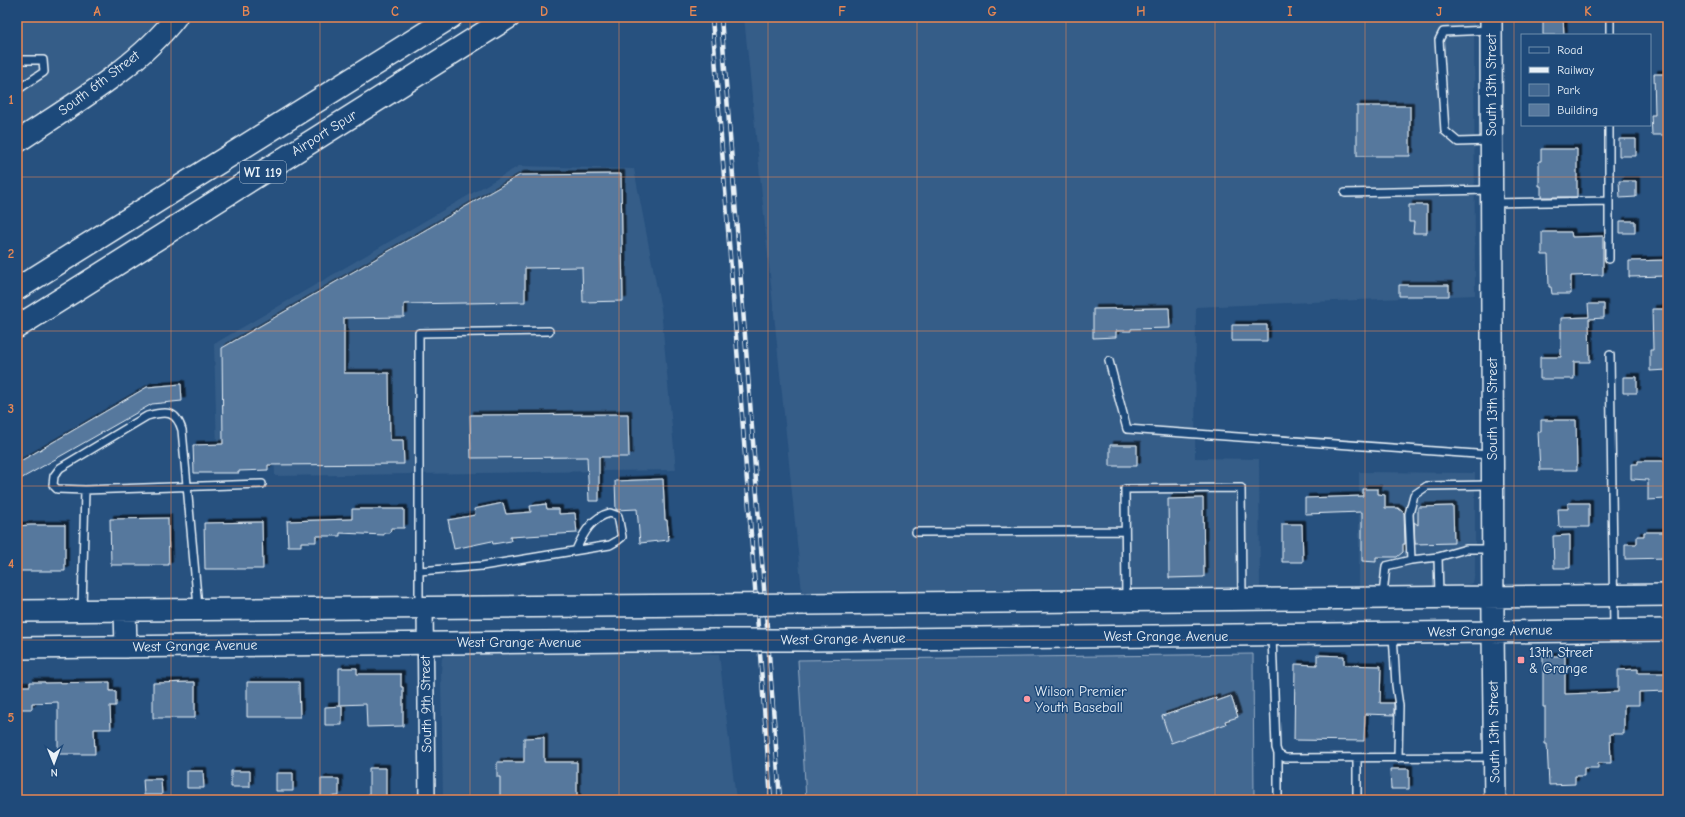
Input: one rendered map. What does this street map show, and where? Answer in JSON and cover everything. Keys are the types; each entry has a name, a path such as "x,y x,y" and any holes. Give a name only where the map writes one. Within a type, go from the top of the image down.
{"highway":[{"name":"WI 119","path":"17,289 451,17"},
{"name":"Airport Spur","path":"17,327 509,17"}],"street":[{"name":"South 6th Street","path":"17,142 128,65 176,17"},
{"name":"South 13th Street","path":"1491,23 1492,455 1495,800"},
{"path":"17,611 1382,599 1668,595"},
{"path":"1353,599 1354,633"},
{"path":"1126,601 1126,636"},
{"name":"South 9th Street","path":"422,608 425,643 427,800"},
{"path":"125,610 126,647"},
{"name":"West Grange Avenue","path":"17,648 1668,630"}],"lane":[{"path":"1610,17 1610,34"},
{"path":"1491,23 1442,32 1439,40 1445,131 1458,142 1491,141"},
{"path":"17,60 43,60 44,72 17,90"},
{"path":"1609,126 1609,259"},
{"path":"1345,193 1492,196 1609,201"},
{"path":"422,608 419,571 419,333 549,331"},
{"path":"1610,355 1614,630"},
{"path":"1110,361 1127,429 1492,455"},
{"path":"199,610 187,487 182,430 179,419 173,414 160,413 147,416 60,468 54,476 53,485 57,489 85,490 187,487 262,484"},
{"path":"1411,560 1409,514 1414,495 1427,486 1493,485"},
{"path":"1126,601 1124,489 1241,488 1243,600"},
{"path":"82,611 85,490"},
{"path":"419,571 482,566 576,550 610,544 622,537 618,516 610,513 598,518 583,536 576,550"},
{"path":"916,532 1125,531"},
{"path":"1382,599 1386,566 1411,560 1438,557 1466,549 1493,549"},
{"path":"1438,557 1439,598"},
{"path":"1393,632 1396,685 1399,706 1398,758"},
{"path":"1272,635 1276,748 1278,754 1278,800"},
{"path":"1278,754 1285,758 1495,757"},
{"path":"1357,758 1357,800"}],"shaded area":[{"path":"17,17 161,17 125,53 103,70 17,128"},
{"path":"744,17 1474,17 1475,295 1196,307 1195,458 1259,459 1260,587 802,592"},
{"path":"519,166 634,169 661,309 676,470 275,476 274,448 217,449 214,344"},
{"path":"1359,472 1475,473 1475,572 1473,583 1464,586 1359,588"},
{"path":"660,652 719,654 736,800 443,800 441,672 442,658 446,654"}],"green space":[{"name":"Wilson Premier Youth Baseball","path":"1253,654 1254,800 806,800 798,660"}],"building":[{"path":"1543,17 1563,17 1564,34 1543,34"},
{"path":"1654,74 1668,74 1668,135 1652,135 1651,115 1655,115"},
{"path":"1357,106 1410,106 1410,156 1357,156"},
{"path":"1619,139 1636,139 1636,156 1619,156"},
{"path":"1541,149 1577,149 1577,197 1541,197 1541,186 1539,186 1539,161 1541,161"},
{"path":"621,174 623,301 583,302 582,267 525,268 525,302 404,304 404,317 344,318 344,373 389,373 390,440 403,440 404,464 268,465 268,470 239,471 239,473 194,473 193,445 223,444 222,348 520,175"},
{"path":"1619,181 1636,181 1636,197 1620,198"},
{"path":"1409,205 1427,205 1427,233 1413,233 1414,222 1409,222"},
{"path":"1620,221 1635,221 1635,233 1620,233"},
{"path":"1542,232 1571,232 1572,237 1603,236 1603,275 1571,276 1571,294 1552,294 1551,287 1549,287 1548,255 1542,255"},
{"path":"1668,260 1668,276 1629,277 1629,261"},
{"path":"1399,285 1449,285 1449,296 1399,296"},
{"path":"1588,304 1604,304 1604,318 1589,319 1590,362 1574,362 1574,379 1540,379 1540,357 1561,357 1561,318 1589,317"},
{"path":"1169,308 1170,328 1131,329 1131,331 1116,331 1116,337 1093,338 1093,309"},
{"path":"1652,309 1668,309 1668,370 1650,371 1650,350 1653,350"},
{"path":"1232,325 1267,325 1267,341 1232,341"},
{"path":"1623,377 1637,377 1637,393 1623,393"},
{"path":"181,384 182,401 152,404 17,481 17,463 147,387"},
{"path":"628,414 629,457 599,457 599,501 589,501 587,457 471,458 470,415"},
{"path":"1541,420 1576,420 1577,470 1540,470 1538,432 1541,432"},
{"path":"1110,445 1137,445 1137,466 1110,466"},
{"path":"1638,461 1665,461 1665,499 1648,500 1648,480 1631,479 1631,464 1638,464"},
{"path":"663,479 665,520 667,520 669,540 640,543 637,509 616,510 615,481"},
{"path":"1363,489 1378,489 1378,494 1385,495 1385,508 1398,508 1404,513 1405,544 1403,544 1403,552 1397,557 1376,557 1376,562 1362,561 1362,512 1305,514 1305,498 1363,496"},
{"path":"1203,498 1204,577 1169,578 1168,499"},
{"path":"503,503 506,514 531,512 530,506 546,504 547,509 559,509 559,514 575,513 577,533 510,537 511,541 493,544 492,541 454,549 448,520 475,515 474,509"},
{"path":"1568,503 1589,503 1589,527 1559,527 1558,509 1568,509"},
{"path":"1453,506 1454,543 1415,544 1414,522 1418,525 1418,507"},
{"path":"352,509 404,509 404,528 391,528 390,533 384,533 384,535 340,533 340,536 316,536 316,542 301,542 301,546 288,546 287,521 352,519"},
{"path":"168,518 169,565 111,565 110,519"},
{"path":"262,522 263,569 205,569 204,523"},
{"path":"1282,524 1302,524 1303,562 1282,562"},
{"path":"65,525 65,571 17,571 17,526"},
{"path":"1644,532 1668,532 1668,558 1625,559 1625,544 1637,544 1637,536 1644,536"},
{"path":"1570,535 1570,568 1554,568 1553,536"},
{"path":"1317,655 1344,656 1344,665 1381,666 1380,703 1394,703 1394,715 1365,714 1364,741 1294,740 1295,664 1317,665"},
{"path":"1543,656 1565,656 1565,694 1618,692 1618,670 1638,669 1638,673 1668,673 1668,691 1639,692 1639,705 1624,705 1624,734 1610,734 1611,763 1598,763 1598,768 1584,768 1584,776 1575,776 1575,784 1549,785 1547,744 1545,744 1545,707 1543,707"},
{"path":"339,668 357,668 357,674 401,674 401,687 403,687 403,726 367,727 366,704 339,705"},
{"path":"30,682 110,682 110,691 116,691 116,706 110,706 111,729 94,729 95,754 58,754 58,702 32,703 32,709 17,709 17,686 30,686"},
{"path":"195,682 195,718 153,718 153,683"},
{"path":"247,682 299,682 300,717 247,717"},
{"path":"1231,696 1238,717 1225,721 1226,724 1171,743 1162,716 1216,698 1217,701"},
{"path":"342,706 342,725 325,725 325,707"},
{"path":"544,737 544,762 577,762 577,800 500,800 500,777 497,777 497,762 524,762 524,738"},
{"path":"369,768 386,768 386,800 374,800 374,795 369,795"},
{"path":"1390,769 1409,769 1409,789 1391,789"},
{"path":"187,771 203,771 204,788 187,788"},
{"path":"231,771 250,771 250,787 231,787"},
{"path":"276,773 293,773 293,791 276,791"},
{"path":"143,779 161,779 162,795 144,795"},
{"path":"321,779 339,779 339,796 321,797"}],"railway":[{"path":"712,17 771,800"},
{"path":"721,17 780,800"}],"place":[{"name":"13th Street & Grange","path":"1521,660"},
{"name":"Wilson Premier Youth Baseball","path":"1027,699"}]}
